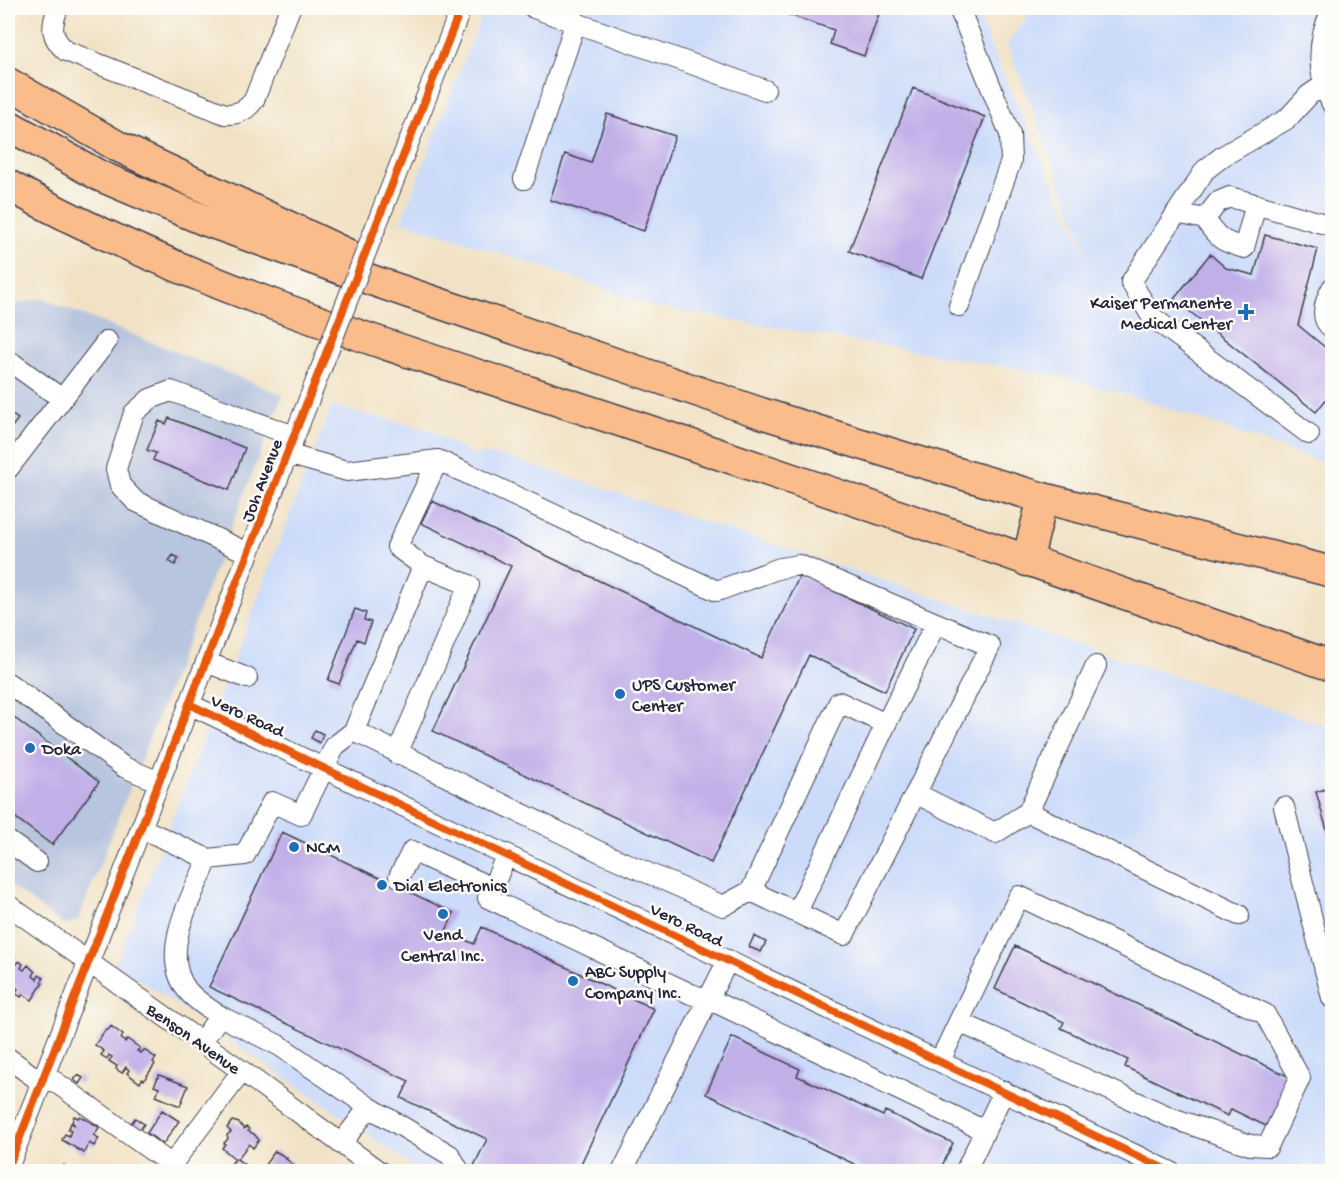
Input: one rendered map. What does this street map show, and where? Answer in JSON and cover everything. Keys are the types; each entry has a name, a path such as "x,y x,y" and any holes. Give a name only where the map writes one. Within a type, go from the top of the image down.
{"highway":[{"path":"8,81 36,101 138,156 501,324"},
{"path":"8,125 100,176 204,220 761,412 1043,498 1332,572"},
{"path":"8,185 105,236 189,273 242,293 1332,666"},
{"path":"8,207 157,270 232,297 380,341"},
{"path":"1027,561 1043,498"}],"street":[{"path":"58,8 52,23 53,32 56,40 66,51 225,114 245,110 255,100 290,8"},
{"name":"Joh Avenue","path":"8,1168 461,8"},
{"path":"534,8 765,90"},
{"path":"958,8 1001,112 1012,146 1011,161 959,306"},
{"path":"1332,11 1321,46 1320,65 1324,85 1332,104"},
{"path":"524,178 576,21"},
{"path":"1310,434 1152,317 1131,282 1198,178 1213,162 1276,126 1294,112 1309,95 1324,85"},
{"path":"1205,219 1218,202 1230,197 1332,226"},
{"path":"1176,213 1205,219 1216,237 1244,248 1256,204"},
{"path":"1332,288 1323,317 1332,328"},
{"path":"8,469 106,341"},
{"path":"8,360 62,399"},
{"path":"248,554 135,501 120,485 116,469 134,412 150,399 171,392 291,445 327,475 438,460 717,591 780,568 799,565 990,646 844,935 751,891"},
{"path":"398,754 469,585 423,566 397,547 438,460"},
{"path":"141,828 208,859 245,855 272,802 301,815 335,746 354,731 423,566"},
{"path":"797,912 936,623"},
{"path":"206,662 247,678"},
{"path":"917,794 995,833 1028,812 1096,666"},
{"path":"8,683 124,767 159,782"},
{"path":"354,731 600,852 723,906 751,891 839,702 886,724"},
{"name":"Vero Road","path":"189,704 1171,1172"},
{"path":"1284,807 1332,998"},
{"path":"1028,812 1239,915"},
{"path":"8,841 37,862"},
{"path":"399,877 412,851 492,888"},
{"path":"507,854 488,898 985,1131"},
{"path":"208,859 181,925 175,946 178,973 187,989 199,1002 220,1016 280,1046 369,1107 450,1155 460,1172"},
{"path":"940,1061 1019,896 1265,1014 1300,1078 1268,1146 1250,1145 1172,1118 959,1022"},
{"name":"Benson Avenue","path":"8,905 380,1172"},
{"path":"622,1172 728,960"},
{"path":"201,1042 220,1016"},
{"path":"8,1058 43,1078 169,1168 242,1071"},
{"path":"965,1172 1004,1091"},
{"path":"341,1144 369,1107"}],"shaded area":[{"path":"485,8 976,8 994,54 1095,273 1007,44 1034,8 1332,8 1332,466 1145,400 1054,375 651,306 562,273 401,221"},
{"path":"41,298 283,395 78,921 64,925 8,884 8,306"},
{"path":"332,406 430,430 471,454 504,456 1332,728 1332,1171 419,1171 348,1120 116,964"}],"building":[{"path":"769,8 881,8 864,56 830,44 834,30"},
{"path":"913,88 985,117 921,279 849,251"},
{"path":"607,114 675,136 644,231 550,200 565,154 591,163"},
{"name":"Kaiser Permanente Medical Center","path":"1265,235 1318,249 1298,325 1332,353 1332,392 1316,412 1174,299 1210,254 1226,268 1254,275"},
{"path":"8,412 18,419 8,432"},
{"path":"169,418 245,448 229,490 153,460 156,453 147,450 159,421 166,424"},
{"name":"UPS Customer Center","path":"432,501 761,658 800,575 914,629 885,691 809,655 711,863 433,731 511,566 421,523"},
{"path":"173,555 179,558 175,565 169,561"},
{"path":"355,609 366,613 364,620 371,622 364,642 357,639 339,684 328,680"},
{"name":"Doka","path":"8,713 99,782 52,845 8,812"},
{"path":"315,730 323,734 320,743 311,738"},
{"path":"1332,787 1332,848 1316,792"},
{"path":"282,832 454,913 446,931 474,944 482,927 654,1009 577,1172 480,1172 473,1168 487,1139 401,1098 409,1081 209,987"},
{"path":"754,936 766,942 761,952 749,947"},
{"path":"1015,946 1294,1079 1270,1128 1231,1109 1228,1116 1125,1067 1128,1060 1061,1028 1064,1022 995,989"},
{"path":"11,954 15,958 13,961 23,964 21,968 24,970 28,965 35,972 33,976 37,979 39,975 44,978 32,1000 23,994 21,997 15,993 18,989 8,982 8,959"},
{"path":"111,1026 123,1035 121,1039 125,1042 127,1039 140,1048 137,1051 141,1053 144,1050 156,1058 153,1062 155,1064 140,1083 127,1073 129,1070 126,1067 122,1073 116,1069 117,1066 109,1061 112,1057 109,1055 107,1059 101,1055 104,1051 95,1045 106,1029 108,1030"},
{"path":"732,1037 800,1069 797,1076 883,1116 885,1111 953,1143 939,1172 871,1172 706,1094"},
{"path":"78,1075 83,1078 79,1084 74,1080"},
{"path":"159,1075 188,1086 180,1106 156,1096 159,1088 154,1086"},
{"path":"162,1110 179,1121 163,1144 147,1133"},
{"path":"74,1116 78,1118 80,1116 99,1127 93,1135 99,1138 94,1146 89,1143 84,1153 62,1140 65,1134 69,1136 71,1131 68,1130 71,1123 75,1125 72,1122"},
{"path":"135,1118 144,1124 139,1131 130,1125"},
{"path":"232,1121 239,1123 244,1129 246,1127 249,1129 248,1131 259,1140 253,1148 249,1144 237,1159 246,1166 242,1172 232,1172 228,1168 235,1159 222,1148 228,1139 227,1135 231,1132 227,1128"},
{"path":"275,1151 294,1165 289,1172 272,1172 264,1166"},
{"path":"64,1165 72,1172 59,1172"}],"cycle path":[{"path":"8,1168 461,8"},
{"path":"189,704 1171,1172"}],"place":[{"name":"Kaiser Permanente Medical Center","path":"1246,312"},
{"name":"UPS Customer Center","path":"620,694"},
{"name":"Doka","path":"30,748"},
{"name":"NCM","path":"294,847"},
{"name":"Dial Electronics","path":"382,885"},
{"name":"Vend Central Inc.","path":"443,914"},
{"name":"ABC Supply Company Inc.","path":"573,981"}]}
